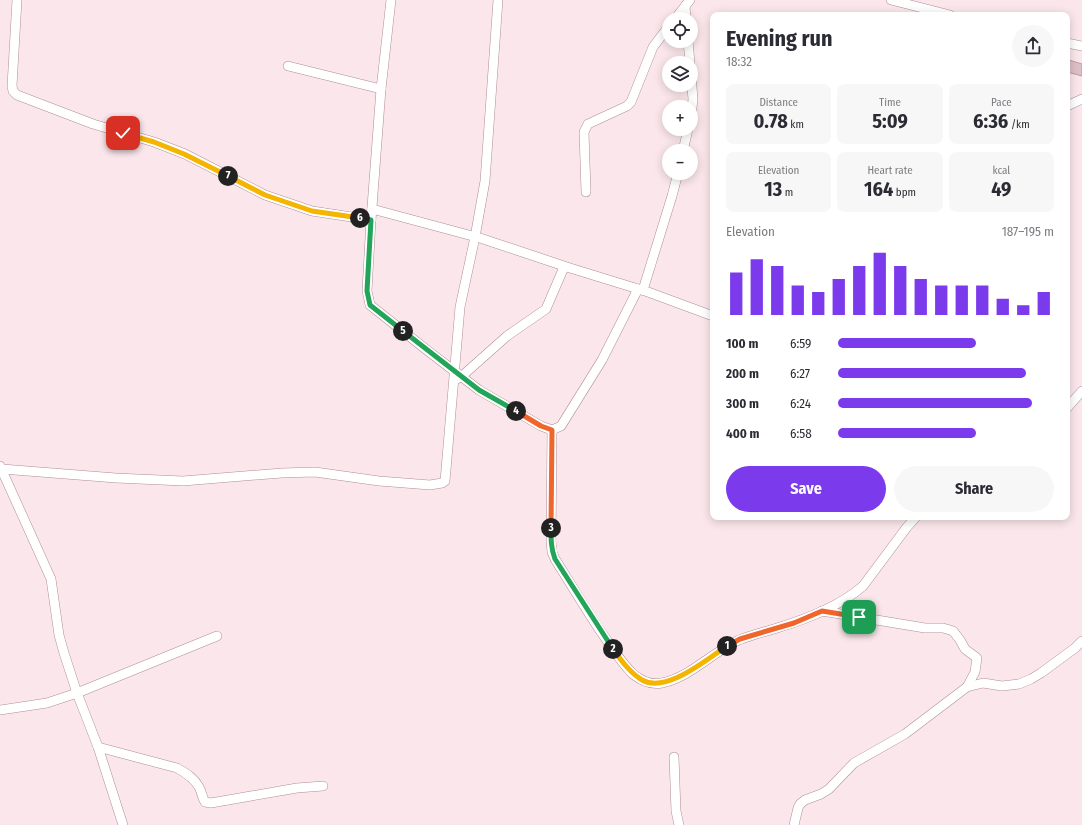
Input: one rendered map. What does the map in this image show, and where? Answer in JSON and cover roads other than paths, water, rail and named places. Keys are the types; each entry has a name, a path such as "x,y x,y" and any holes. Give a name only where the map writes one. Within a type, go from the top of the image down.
{"street":[{"path":"17,0 12,86 17,95 93,124 154,142 184,154 265,195 312,211 371,220"},
{"path":"391,0 381,88 367,291 370,305 456,376 541,426 552,430 561,426 602,360 641,290 676,180"},
{"path":"123,825 98,747 77,693 64,653 59,635 51,579 1,467 109,477 183,481 282,473 315,472 430,485 446,481 456,376 460,306 485,181 498,0"},
{"path":"891,0 938,12"},
{"path":"680,12 688,2"},
{"path":"687,12 688,2"},
{"path":"586,192 585,127 588,124 627,106 631,102 654,48 662,36"},
{"path":"1070,44 1082,46"},
{"path":"288,66 381,88"},
{"path":"1070,105 1082,99"},
{"path":"372,209 475,237 641,290 710,315"},
{"path":"456,376 507,336 546,309 564,266"},
{"path":"1070,405 1082,391"},
{"path":"552,430 552,552 559,566 625,666 643,681 653,684 668,681 683,675 740,639 794,623 822,611 855,593 863,586 906,527 913,520"},
{"path":"822,611 925,628 943,628 953,631 965,649 977,658 975,672 967,687"},
{"path":"0,710 47,703 77,693 217,636"},
{"path":"794,825 798,808 805,800 821,794 829,789 854,763 904,734 967,687 983,683 1002,686 1019,684 1041,673 1075,648 1082,641"},
{"path":"98,747 177,768 186,772 193,778 199,787 205,802 211,803 297,788 323,786"},
{"path":"674,757 676,812 679,825"}]}
